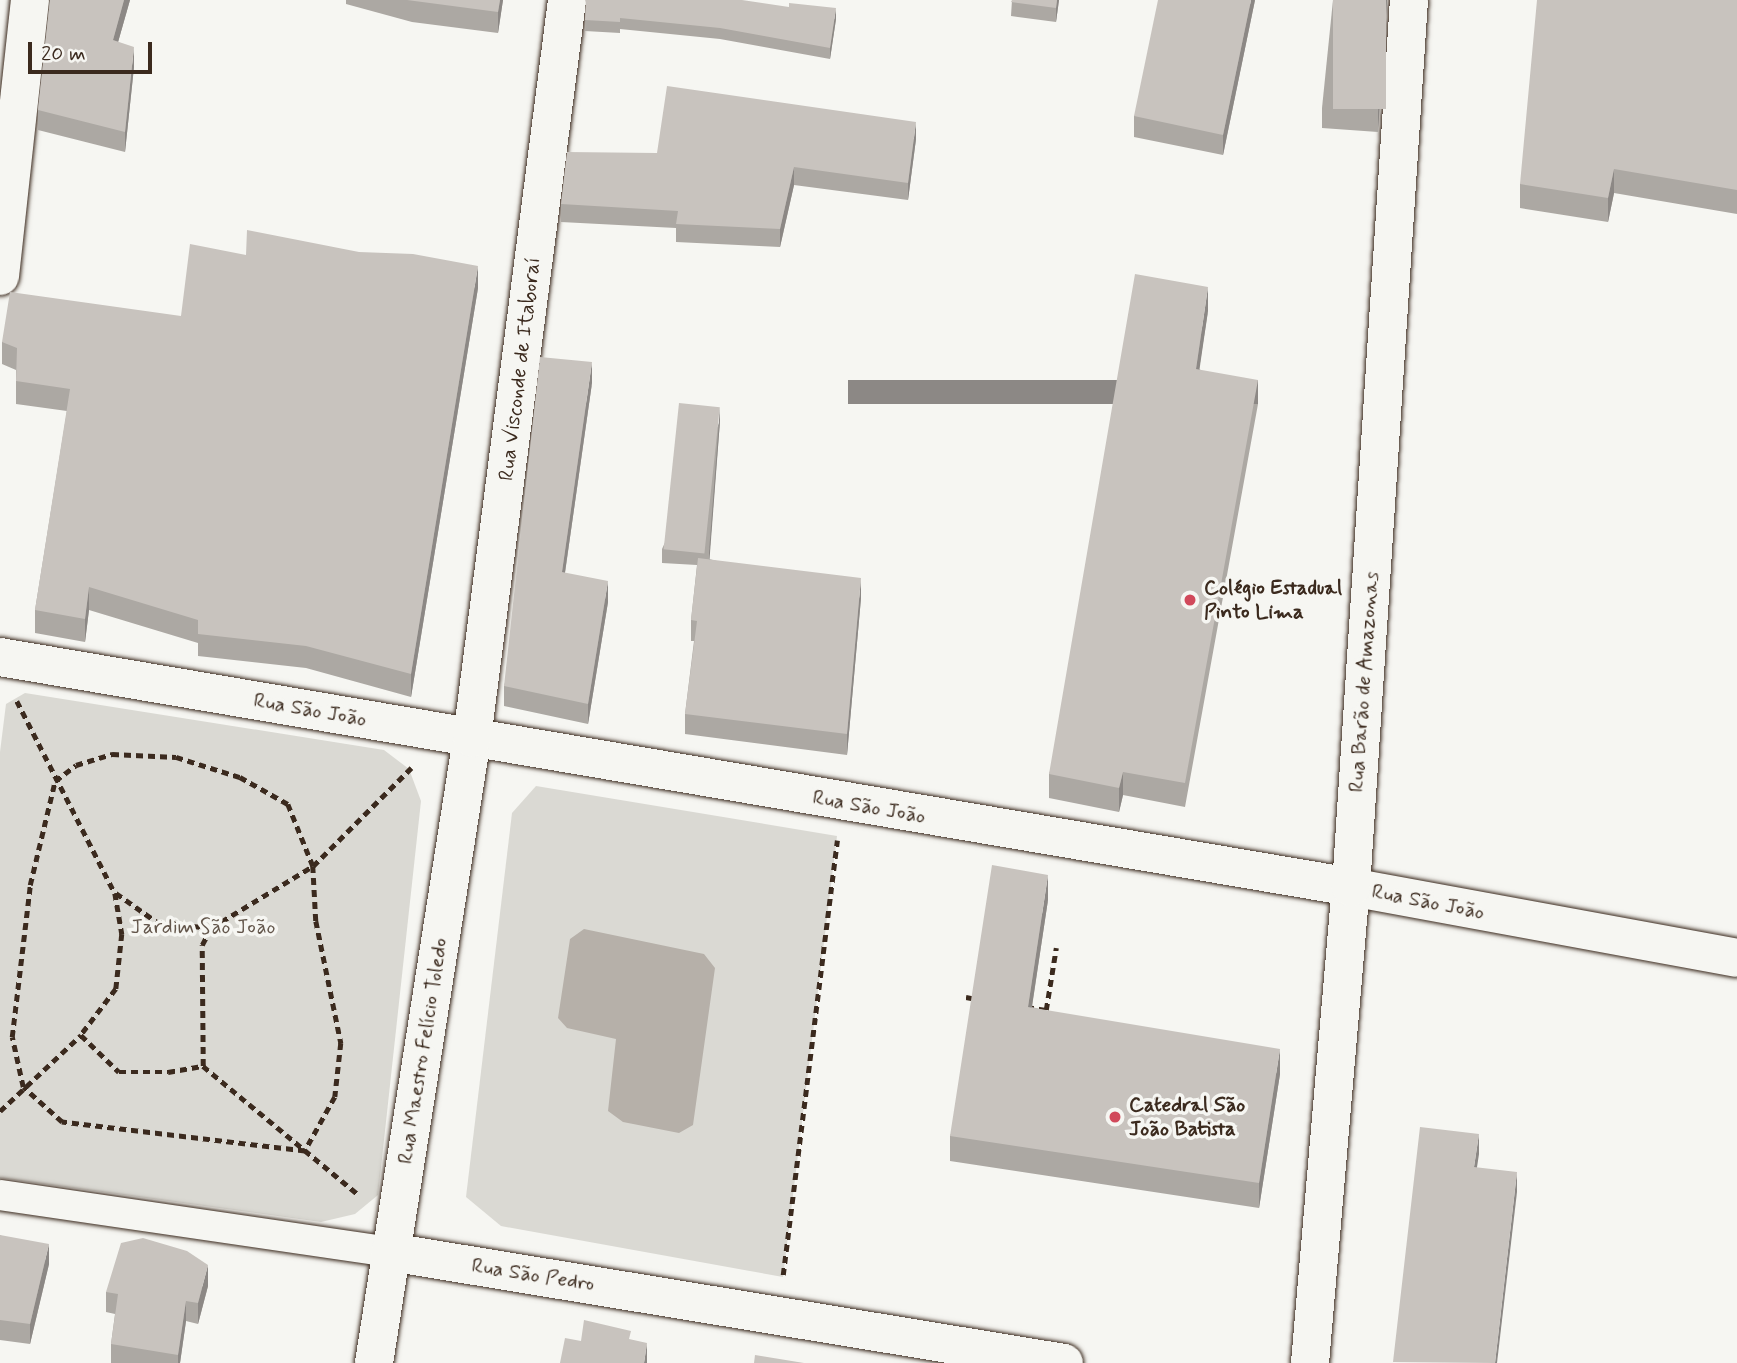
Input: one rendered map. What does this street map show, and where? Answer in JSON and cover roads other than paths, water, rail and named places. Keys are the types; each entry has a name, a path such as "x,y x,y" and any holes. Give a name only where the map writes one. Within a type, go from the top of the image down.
{"street":[{"path":"0,276 30,0"},
{"name":"Rua Visconde de Itaboraí","path":"472,738 567,0"},
{"name":"Rua Barão de Amazonas","path":"1310,1363 1351,887 1409,0"},
{"name":"Rua São João","path":"4,675 472,738 1351,887 1737,958"},
{"name":"Rua Maestro Felício Toledo","path":"374,1363 472,738"},
{"name":"Rua São Pedro","path":"0,1195 390,1252 1064,1363"}],"place":[{"name":"Colégio Estadual Pinto Lima","path":"1190,600"},
{"name":"Catedral São João Batista","path":"1115,1117"}],"park label":[{"name":"Jardim São João","path":"203,927"}]}
